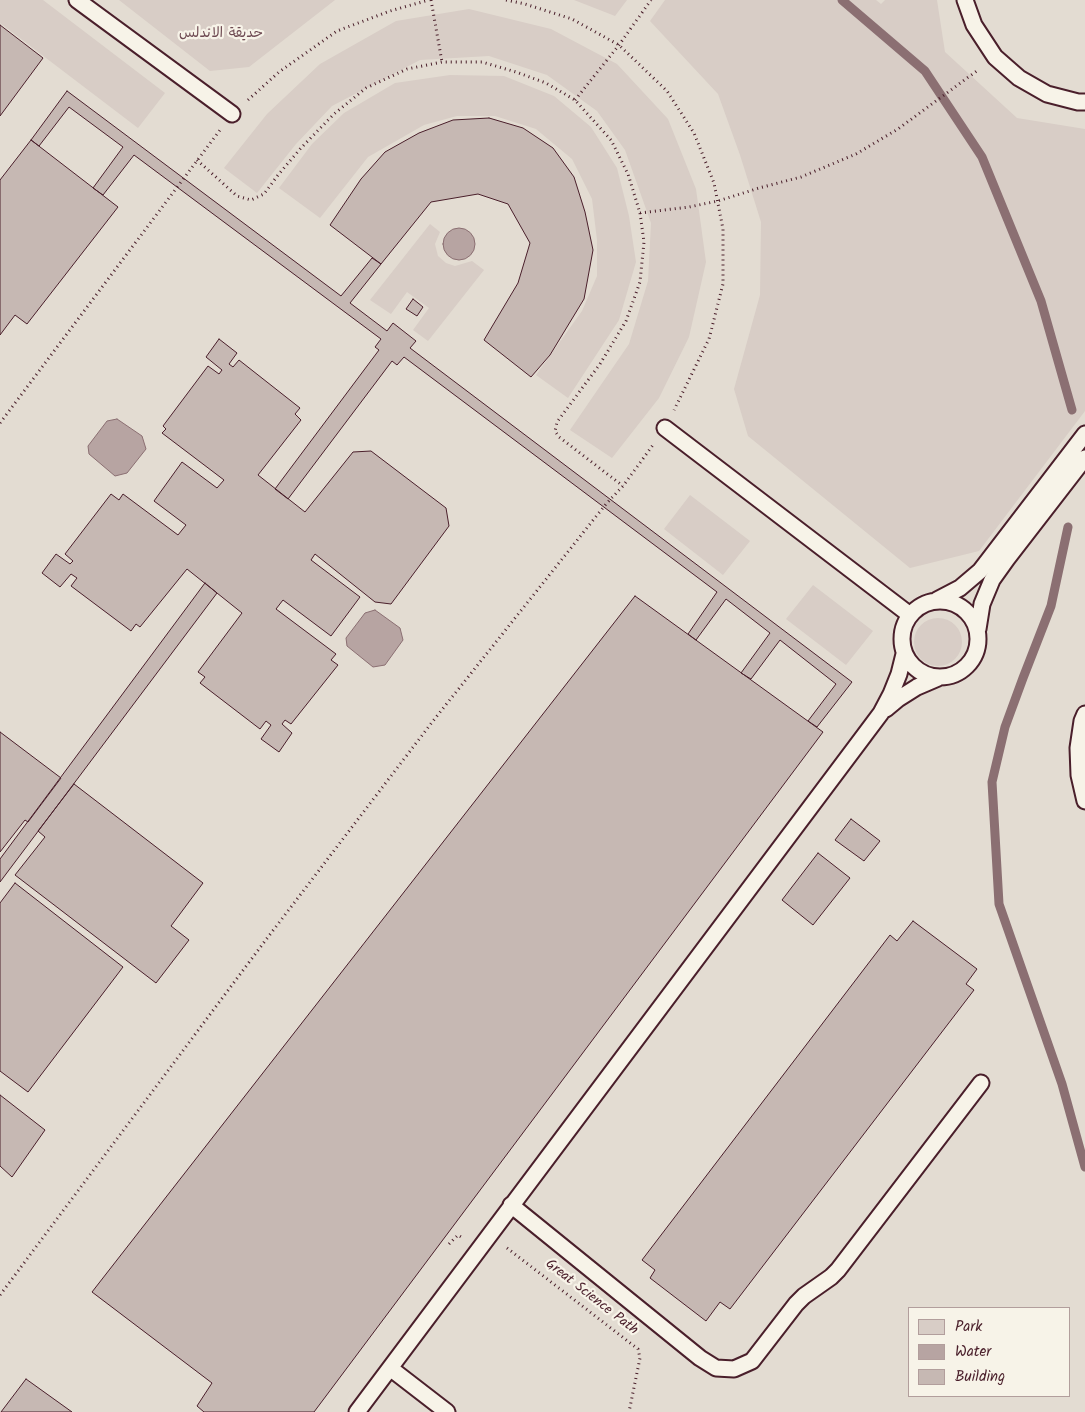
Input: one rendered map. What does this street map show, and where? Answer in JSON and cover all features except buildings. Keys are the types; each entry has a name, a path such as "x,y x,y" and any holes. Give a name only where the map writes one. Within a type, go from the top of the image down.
{"lane":[{"path":"77,0 232,114"},
{"path":"965,0 974,25 995,57 1019,78 1047,94 1085,102"},
{"path":"665,428 910,615"},
{"path":"938,678 924,674 912,666 904,654 901,640 904,626 910,615 927,603 960,588 980,571 1085,434"},
{"path":"881,713 911,691 938,678 952,676 965,669 974,658 979,644 978,630 982,604 992,580 1085,458"},
{"path":"937,600 950,601 963,607 972,617 978,630"},
{"path":"357,1412 881,713 891,694 904,654"},
{"path":"1085,714 1082,721 1078,748 1079,775 1085,801"},
{"path":"512,1204 700,1358 716,1368 734,1369 752,1361 796,1304 809,1292 831,1278 838,1270 981,1083"},
{"path":"390,1368 447,1412"}],"path":[{"path":"0,423 232,114 280,72 337,31 390,11 430,0 442,62"},
{"path":"0,1295 265,941 434,721 606,504 623,486 665,428 709,340 723,284 724,229 714,183 690,126 667,91 619,45 572,19 506,0"},
{"path":"575,100 619,45 651,0"},
{"path":"197,160 238,196 251,200 264,194 301,148 334,114 366,88 407,69 442,62 482,62 546,83 575,100 611,140 628,174 640,213 644,242 640,282 626,321 600,364 557,422 555,431 559,437 623,486"},
{"path":"640,213 689,207 718,201 801,177 856,154 898,129 969,77"},
{"name":"Great Science Path","path":"503,1245 638,1348 640,1358 629,1412"}],"shaded area":[{"path":"0,0 1085,0 1085,1412 0,1412"}],"green space":[{"path":"0,0 43,0 165,93 138,128 0,23"},
{"name":"حديقة الاندلس","path":"119,0 335,0 249,67 210,71"},
{"path":"574,0 627,0 615,16"},
{"path":"665,0 876,0 881,4 885,0 937,0 945,52 1017,118 1085,129 1085,411 979,551 910,568 748,436 734,389 760,295 761,222 718,94 650,21"},
{"path":"469,9 551,29 617,64 668,119 696,189 706,262 689,337 659,398 612,458 570,430 629,344 648,281 651,223 625,150 597,111 547,75 489,56 420,60 332,106 296,144 257,193 224,168 267,114 320,64 396,21"},
{"path":"450,75 504,76 554,96 591,127 617,168 629,216 636,262 619,320 568,398 536,375 582,311 597,276 597,240 592,199 572,159 536,129 495,116 457,116 424,125 368,157 320,218 279,188 312,144 344,113 395,83"},
{"path":"430,224 440,232 435,244 438,256 446,263 455,266 472,261 484,270 428,341 413,330 429,308 407,292 391,314 370,300"},
{"path":"690,495 750,541 723,575 664,529"},
{"path":"813,585 873,631 846,665 786,619"},
{"path":"933,618 943,618 955,625 962,637 962,647 955,659 943,666 933,666 925,662 918,655 914,647 914,637 918,629 925,622"}],"water":[{"path":"459,228 465,229 470,233 474,238 474,250 470,255 465,259 459,260 453,259 448,255 444,250 443,244 444,238 448,233 453,229"},
{"path":"117,419 142,436 146,449 127,473 115,476 89,454 88,446 107,421"},
{"path":"375,610 400,628 403,640 385,665 373,667 347,646 346,638 365,613"}],"waterway":[{"path":"842,0 925,71 982,157 1041,301 1072,410"},
{"path":"1068,527 1051,606 1005,727 992,782 999,904 1062,1084 1085,1167"}]}
